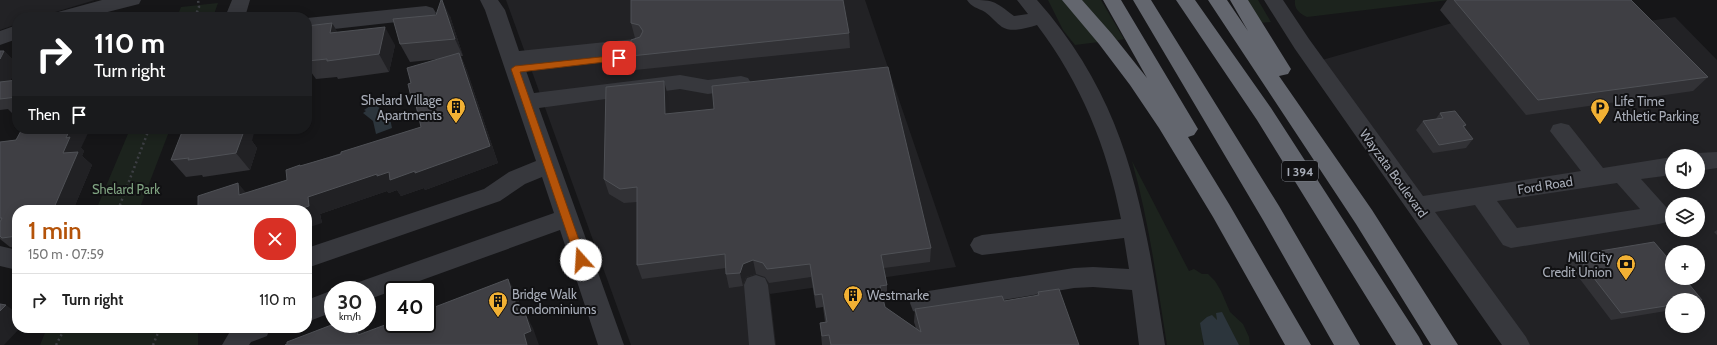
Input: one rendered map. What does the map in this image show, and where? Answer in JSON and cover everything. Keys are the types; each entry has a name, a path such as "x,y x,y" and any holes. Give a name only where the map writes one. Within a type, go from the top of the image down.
{"highway":[{"path":"1071,0 1105,38 1163,117 1224,214 1298,345"},
{"path":"1112,0 1203,158 1306,345"},
{"path":"1142,0 1267,207 1346,345"},
{"name":"I 394","path":"1185,0 1268,121 1410,345"},
{"path":"1217,0 1364,217 1445,345"},
{"path":"1239,0 1287,79 1364,217"}],"street":[{"path":"75,12 88,5 132,0"},
{"path":"237,12 241,0"},
{"path":"489,0 495,10 611,345"},
{"path":"976,0 992,8 1010,23 1024,22 1041,17"},
{"path":"1026,0 1041,17 1071,58 1098,107 1118,160 1134,228 1152,345"},
{"name":"Wayzata Boulevard","path":"1273,0 1302,44 1517,345"},
{"path":"312,24 426,13"},
{"path":"0,38 12,34"},
{"path":"513,64 635,51"},
{"path":"526,102 680,82 708,87 748,83"},
{"path":"1561,131 1598,177"},
{"path":"1705,161 1717,160"},
{"path":"312,256 492,195 517,178 548,165"},
{"name":"Ford Road","path":"1418,206 1665,167"},
{"path":"1480,195 1511,238 1659,215 1622,173"},
{"path":"376,286 566,218"},
{"path":"982,244 1134,228"},
{"path":"0,256 12,259"},
{"path":"922,303 1074,278 1093,277 1142,280"},
{"path":"747,345 749,285 762,345"},
{"path":"312,309 324,304"},
{"path":"235,345 242,334 245,333"}],"path":[{"path":"197,12 199,7 198,0"},
{"path":"120,205 147,134"},
{"path":"56,345 62,333"},
{"path":"153,345 158,333"}],"shaded area":[{"path":"0,0 95,0 55,12 12,12 12,26 0,30"},
{"path":"506,0 865,0 956,267 770,294 776,345 631,345"},
{"path":"1533,0 1636,23 1675,17 1717,60 1717,345 1517,345 1315,62"},
{"path":"375,105 389,114 392,128 376,134 373,121 363,113 366,111 364,110 370,106 372,107"},
{"path":"1222,312 1239,345 1204,345 1200,323 1212,315 1217,320 1216,313"}],"green space":[{"path":"1048,0 1063,0 1099,42 1075,45 1063,30"},
{"path":"1078,0 1101,0 1124,39 1114,41"},
{"path":"1245,0 1258,0 1271,22 1259,23"},
{"path":"1295,0 1449,0 1307,17 1295,6"},
{"path":"218,3 215,12 179,12 181,7"},
{"name":"Shelard Park","path":"128,134 168,134 141,205 98,205"},
{"path":"1132,161 1189,271 1194,269 1202,274 1208,274 1215,281 1230,312 1243,324 1249,337 1250,345 1239,345 1217,320 1202,341 1204,345 1167,345 1148,229"},
{"path":"45,333 198,333 198,345 40,345"}],"building":[{"path":"441,0 455,39 400,44 393,19 436,15"},
{"path":"631,0 843,0 849,33 631,56 631,40 640,37 643,31 639,25 631,23"},
{"path":"1454,0 1631,0 1708,77 1538,100"},
{"path":"332,23 330,33 385,27 379,54 327,61 327,59 312,60 312,25"},
{"path":"0,51 4,51 0,59"},
{"path":"459,53 490,146 415,173 415,171 390,180 389,172 377,176 377,174 308,197 309,205 198,205 198,196 238,183 239,195 287,180 286,170 341,154 341,152 421,127 415,101 412,101 408,84 411,83 407,68"},
{"path":"888,67 931,248 881,255 887,285 880,286 885,307 921,332 915,309 1002,296 1004,301 1039,295 1038,292 1059,289 1079,345 831,345 829,335 822,336 820,323 827,322 822,294 815,295 810,264 767,269 763,263 753,260 743,264 740,273 726,274 725,254 637,265 637,187 620,189 604,179 606,87 664,81 665,114 714,109 712,86"},
{"path":"12,81 12,98 0,99 0,82"},
{"path":"1455,111 1466,125 1463,126 1473,139 1439,145 1423,121 1443,118 1440,113"},
{"path":"19,134 68,134 66,138 70,137 63,153 78,152 55,205 12,205 12,237 2,238 0,236 0,222 2,218 0,218 0,142 16,140"},
{"path":"181,134 243,134 236,153 188,160 189,158 171,160"},
{"name":"Mill City Credit Union","path":"1654,242 1665,255 1665,285 1690,285 1696,293 1665,293 1665,306 1621,313 1576,255"},
{"path":"508,279 519,315 525,313 531,331 524,334 527,345 285,345 287,342 324,328 324,333 358,333 358,335 363,333 376,333 376,328 384,325 384,333 436,333 436,307"},
{"path":"0,304 6,305 0,311"}],"place":[{"name":"Shelard Village Apartments","path":"456,124"},
{"name":"Life Time Athletic Parking","path":"1600,125"},
{"name":"Mill City Credit Union","path":"1626,281"},
{"name":"Westmarke","path":"853,312"},
{"name":"Bridge Walk Condominiums","path":"498,318"}],"route":[{"path":"581,260 515,69 619,58"}]}
